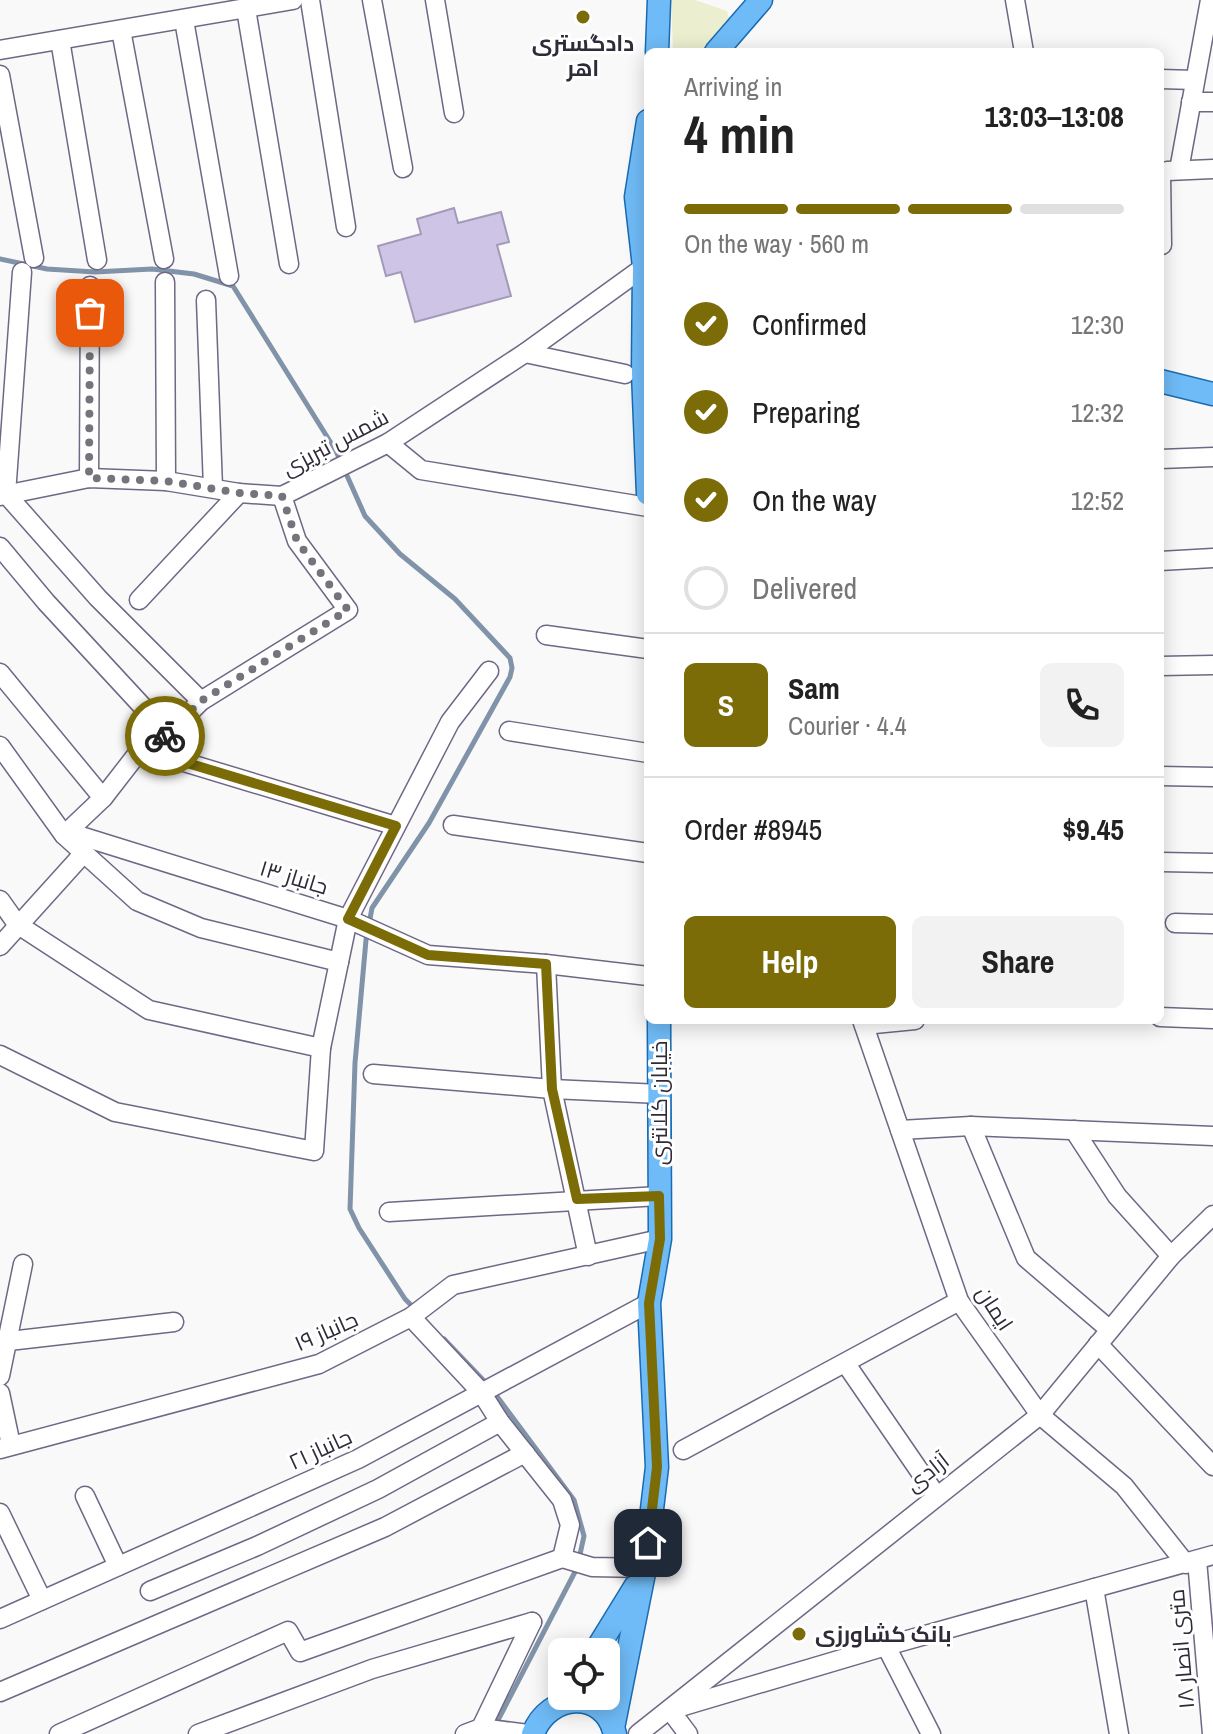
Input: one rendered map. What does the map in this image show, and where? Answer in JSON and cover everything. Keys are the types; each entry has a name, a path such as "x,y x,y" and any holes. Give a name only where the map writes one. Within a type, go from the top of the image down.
{"main road":[{"path":"657,48 659,0"},
{"path":"719,48 761,0"},
{"path":"644,146 636,197 644,254"},
{"path":"644,298 639,374 644,441"},
{"path":"1164,382 1213,394"},
{"name":"خیابان کلانتری","path":"614,1731 645,1568 657,1467 649,1303 660,1239 659,1024"},
{"name":"خیابان کلانتری","path":"603,1638 645,1568"},
{"path":"531,1734 549,1710"},
{"path":"600,1710 614,1731"}],"street":[{"path":"0,50 293,0"},
{"path":"310,0 346,227"},
{"path":"372,0 403,168"},
{"path":"435,0 454,113"},
{"path":"1015,0 1023,48"},
{"path":"1164,215 1167,171 1191,102 1210,0"},
{"path":"246,9 289,264"},
{"path":"184,20 229,276"},
{"path":"121,30 164,259"},
{"path":"60,40 97,260"},
{"path":"0,75 28,265 3,495 98,598 201,701"},
{"path":"1164,79 1195,80"},
{"path":"1191,102 1213,102"},
{"path":"1167,171 1213,169"},
{"name":"شمس تبریزی","path":"3,495 89,478 166,481 239,493 282,496 388,443 525,353 644,269"},
{"path":"165,282 166,481"},
{"path":"89,478 90,286"},
{"path":"206,300 213,488"},
{"path":"525,353 639,374"},
{"path":"388,443 421,470 644,506"},
{"path":"1164,459 1213,457"},
{"path":"139,600 239,493"},
{"path":"66,834 103,798 141,749 168,734 201,701 348,610 297,541 282,496"},
{"path":"0,547 46,602 168,734"},
{"path":"1164,561 1213,558"},
{"path":"546,635 644,648"},
{"path":"1164,666 1213,665"},
{"path":"0,1055 115,1112 314,1151 321,1048 348,919 450,722 489,671"},
{"path":"0,673 103,798"},
{"path":"509,731 644,752"},
{"path":"0,746 83,854 137,901 201,928 339,962"},
{"path":"141,749 396,826"},
{"path":"1164,776 1213,777"},
{"path":"453,825 644,852"},
{"name":"جانباز ۱۳","path":"66,834 348,919 428,955 644,976"},
{"path":"0,946 83,854"},
{"path":"1164,862 1213,863"},
{"path":"0,900 17,924 149,1010 321,1048"},
{"path":"1175,923 1213,924"},
{"path":"546,964 552,1089 588,1256"},
{"path":"1164,1017 1213,1019"},
{"name":"ایمان","path":"863,1024 959,1301 1040,1415 1204,1558"},
{"path":"373,1074 552,1089 660,1094"},
{"path":"900,1130 971,1126 1213,1136"},
{"path":"971,1126 1026,1258 1104,1337 1213,1466"},
{"path":"1074,1130 1117,1196 1171,1256"},
{"path":"389,1212 659,1196"},
{"name":"آزادی","path":"638,1734 1040,1415 1171,1256 1211,1221"},
{"name":"جانباز ۱۹","path":"6,1447 319,1364 411,1317 453,1285 660,1239"},
{"path":"0,1376 4,1342 23,1264"},
{"path":"683,1450 959,1301"},
{"name":"جانباز ۲۱","path":"1,1617 358,1459 649,1303"},
{"path":"411,1317 481,1392 500,1422 562,1500 570,1525 562,1558"},
{"path":"4,1342 174,1322"},
{"path":"846,1364 936,1495"},
{"path":"0,1393 6,1447"},
{"path":"150,1591 257,1546 378,1489 500,1422"},
{"path":"0,1692 385,1527 525,1453"},
{"path":"85,1496 118,1566"},
{"path":"0,1513 42,1600"},
{"path":"59,1734 288,1631 300,1652 562,1558 592,1567 645,1568"},
{"path":"688,1734 670,1710 886,1646 1204,1558"},
{"name":"۱۸ متری انصار","path":"1204,1558 1212,1734"},
{"path":"1094,1588 1119,1734"},
{"path":"198,1734 372,1669 532,1622 473,1731 531,1734"},
{"path":"886,1646 931,1734"}],"green space":[{"path":"671,0 695,0 727,11 731,23 707,48 673,48"}],"building":[{"path":"454,208 458,223 501,212 509,242 497,245 511,296 415,322 401,272 386,276 378,246 421,234 417,219"}],"waterway":[{"path":"0,259 47,269 95,272 152,269 194,274 233,286 336,451 365,516 400,554 455,599 510,658 510,677 429,823 372,908 366,940 355,1063 350,1209 405,1299 415,1309"},
{"path":"444,1339 487,1384"},
{"path":"493,1391 574,1500 584,1536 577,1568 497,1722"}],"way so far":[{"path":"90,313 89,478 166,481 239,493 282,496 297,541 348,610 201,701 165,736"}],"place":[{"name":"دادگستری اهر","path":"583,17"},
{"name":"بانک کشاورزی","path":"799,1634"}],"route":[{"path":"165,736 141,749 396,826 348,919 428,955 546,964 552,1089 577,1199 659,1196 660,1239 649,1303 657,1467 648,1543"}]}
